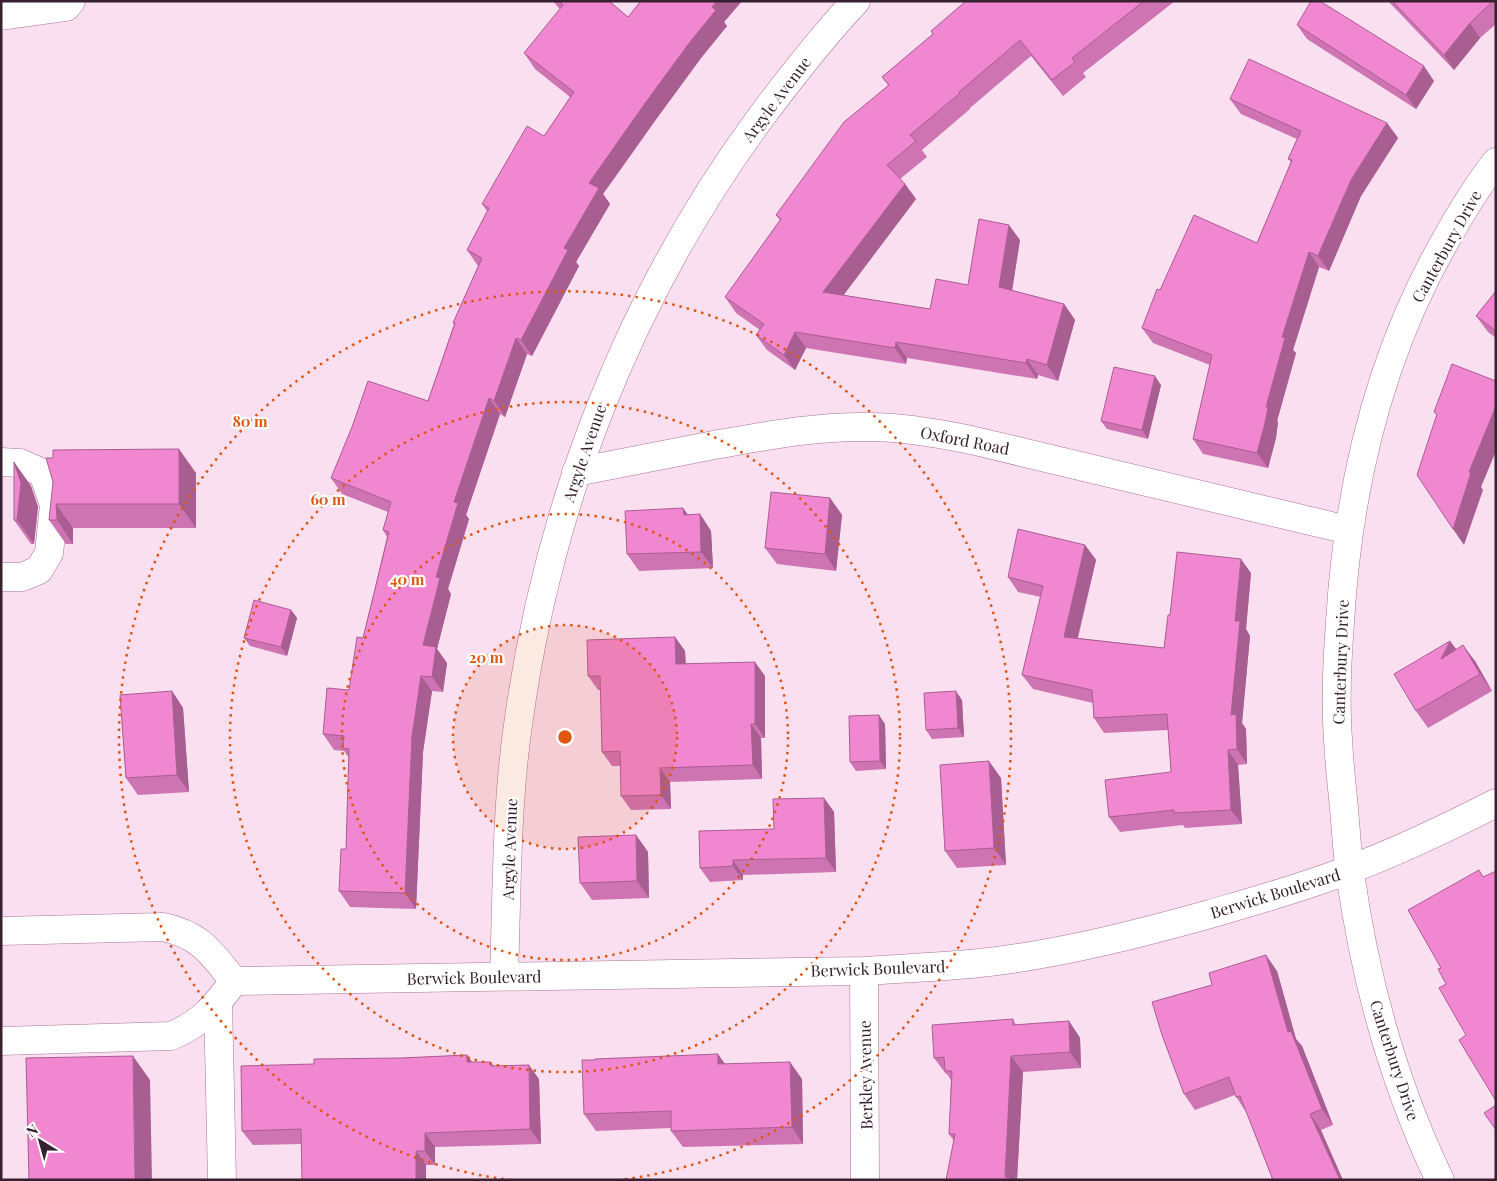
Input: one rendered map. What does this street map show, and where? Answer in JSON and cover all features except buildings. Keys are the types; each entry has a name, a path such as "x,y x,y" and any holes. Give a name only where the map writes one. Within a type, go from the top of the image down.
{"street":[{"path":"1,16 66,7 71,1"},
{"name":"Argyle Avenue","path":"504,976 511,793 517,728 527,662 540,599 566,504 598,410 624,349 669,261 720,175 780,91 856,1"},
{"name":"Canterbury Drive","path":"1440,1180 1409,1109 1388,1045 1372,988 1359,928 1350,870 1338,738 1337,673 1341,597 1348,530 1360,467 1379,393 1397,342 1416,295 1430,268 1460,215 1496,162"},
{"name":"Oxford Road","path":"576,472 772,434 837,427 895,428 971,440 1348,530"},
{"path":"1,462 20,463 43,473 54,505 49,553 39,570 22,577 1,577"},
{"name":"Berwick Boulevard","path":"226,991 504,976 864,971 948,966 1031,956 1162,927 1298,888 1393,853 1496,803"},
{"path":"1,931 163,928 178,930 194,938 207,949 226,991 222,1180"},
{"name":"Berkley Avenue","path":"864,971 866,1180"},
{"path":"1,1041 171,1036 204,1018 226,991"}]}
